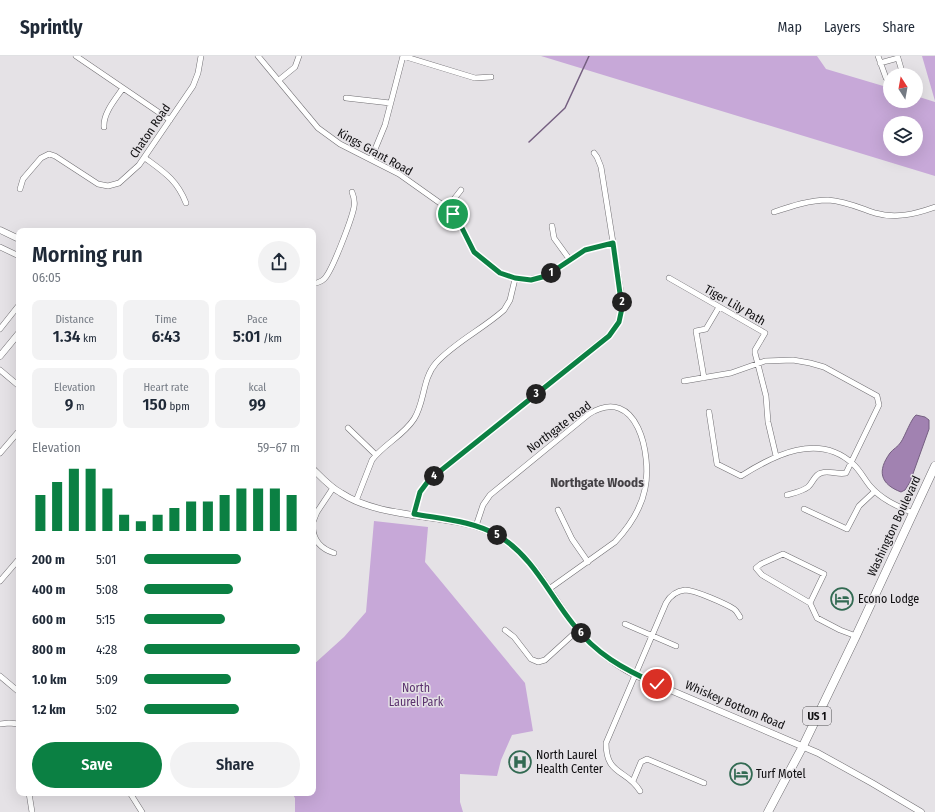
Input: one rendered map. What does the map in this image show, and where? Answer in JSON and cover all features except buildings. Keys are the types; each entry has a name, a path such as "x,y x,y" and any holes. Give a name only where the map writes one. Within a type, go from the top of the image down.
{"main road":[{"name":"Washington Boulevard","path":"768,812 803,746 935,466"}],"street":[{"path":"76,56 170,120"},
{"name":"Chaton Road","path":"20,189 23,179 41,158 52,154 93,182 102,186 119,183 145,158 193,86 198,72 201,56"},
{"name":"Kings Grant Road","path":"258,56 318,128 340,144 399,174 447,208 457,219 474,252 500,273 515,278 531,280 546,276 585,250 613,243"},
{"path":"279,80 295,67 299,56"},
{"path":"371,159 381,136 403,56 475,78 491,77"},
{"path":"878,56 883,70"},
{"path":"880,63 898,58 901,68"},
{"path":"104,127 106,113 123,88"},
{"path":"346,98 390,103"},
{"path":"414,514 420,492 429,480 609,336 619,322 622,308 613,243 601,167 594,153"},
{"path":"145,158 173,180 179,188 186,203"},
{"path":"447,208 461,190"},
{"path":"316,283 320,282 327,276 343,238 353,211 354,198 352,192"},
{"path":"774,212 803,203 822,200 844,203 886,216 908,215 935,207"},
{"path":"552,226 554,238 570,260"},
{"path":"0,230 16,238"},
{"path":"0,247 16,255"},
{"path":"356,501 370,465 376,455 401,434 411,423 421,403 429,374 436,363 504,310 510,300 515,278"},
{"name":"Tiger Lily Path","path":"669,278 765,333 755,354 766,396 768,422 776,456"},
{"path":"704,378 696,331 706,329 719,307"},
{"path":"0,329 16,309"},
{"path":"0,356 16,337"},
{"path":"684,381 731,373 766,361 802,361 818,365 831,371 877,396 879,405 852,463 846,472 841,474 828,472 817,475 808,488 787,495"},
{"path":"0,370 16,383"},
{"name":"Northgate Road","path":"476,526 483,505 496,488 589,414 602,408 614,407 627,412 638,427 643,441 647,465 645,491 636,514 623,534 615,542 549,589"},
{"path":"709,412 717,464 741,476 763,462 776,456 806,448 817,448 835,452 852,463 875,491 886,501 913,513"},
{"path":"348,428 376,455"},
{"path":"0,453 16,434"},
{"name":"Whiskey Bottom Road","path":"316,472 333,488 356,501 382,508 476,526 499,536 521,553 578,630 601,653 622,668 635,675 803,746 847,768 921,812"},
{"path":"316,512 333,488"},
{"path":"804,509 847,529 859,506 875,491"},
{"path":"558,510 572,539 588,562"},
{"path":"316,537 319,545 327,551 334,553"},
{"path":"810,603 824,574 783,554 761,564 756,568 762,575 810,603 817,618 840,630 856,636"},
{"path":"0,581 16,562"},
{"path":"640,791 633,781 612,766 606,756 606,743 669,599 673,594 685,590 696,592 730,607 738,613 740,617"},
{"path":"625,624 676,646"},
{"path":"505,630 514,637 531,659 538,662 545,660 578,630"},
{"path":"0,676 16,689"},
{"path":"0,724 16,724"},
{"path":"633,781 641,762 647,759 704,783"},
{"path":"29,796 32,812"},
{"path":"132,796 142,812"}],"green space":[{"path":"541,56 817,56 826,69 883,86 883,108 923,108 923,98 935,102 935,176"},
{"path":"922,56 935,56 935,101"},
{"name":"North Laurel Park","path":"374,521 428,527 425,562 525,683 533,731 512,735 501,760 497,776 460,774 460,802 463,812 295,812 294,796 316,796 316,662 344,637 366,612"}],"shaded area":[{"path":"916,415 925,417 929,420 929,429 910,482 905,490 901,492 894,489 885,481 882,471 890,453 901,442"}],"waterway":[{"path":"529,142 565,108 589,56"}],"place":[{"name":"Econo Lodge","path":"842,599"},
{"name":"North Laurel Health Center","path":"520,762"},
{"name":"Turf Motel","path":"741,774"}],"district":[{"name":"Northgate Woods","path":"597,482"}],"route":[{"path":"453,214 460,224 470,248 479,257 500,273 523,280 531,280 546,276 585,250 592,247 613,243 622,299 622,314 619,322 609,336 524,402 429,480 420,492 414,514 476,526 499,536 521,553 573,624 587,640 601,653 622,668 657,684"}]}
